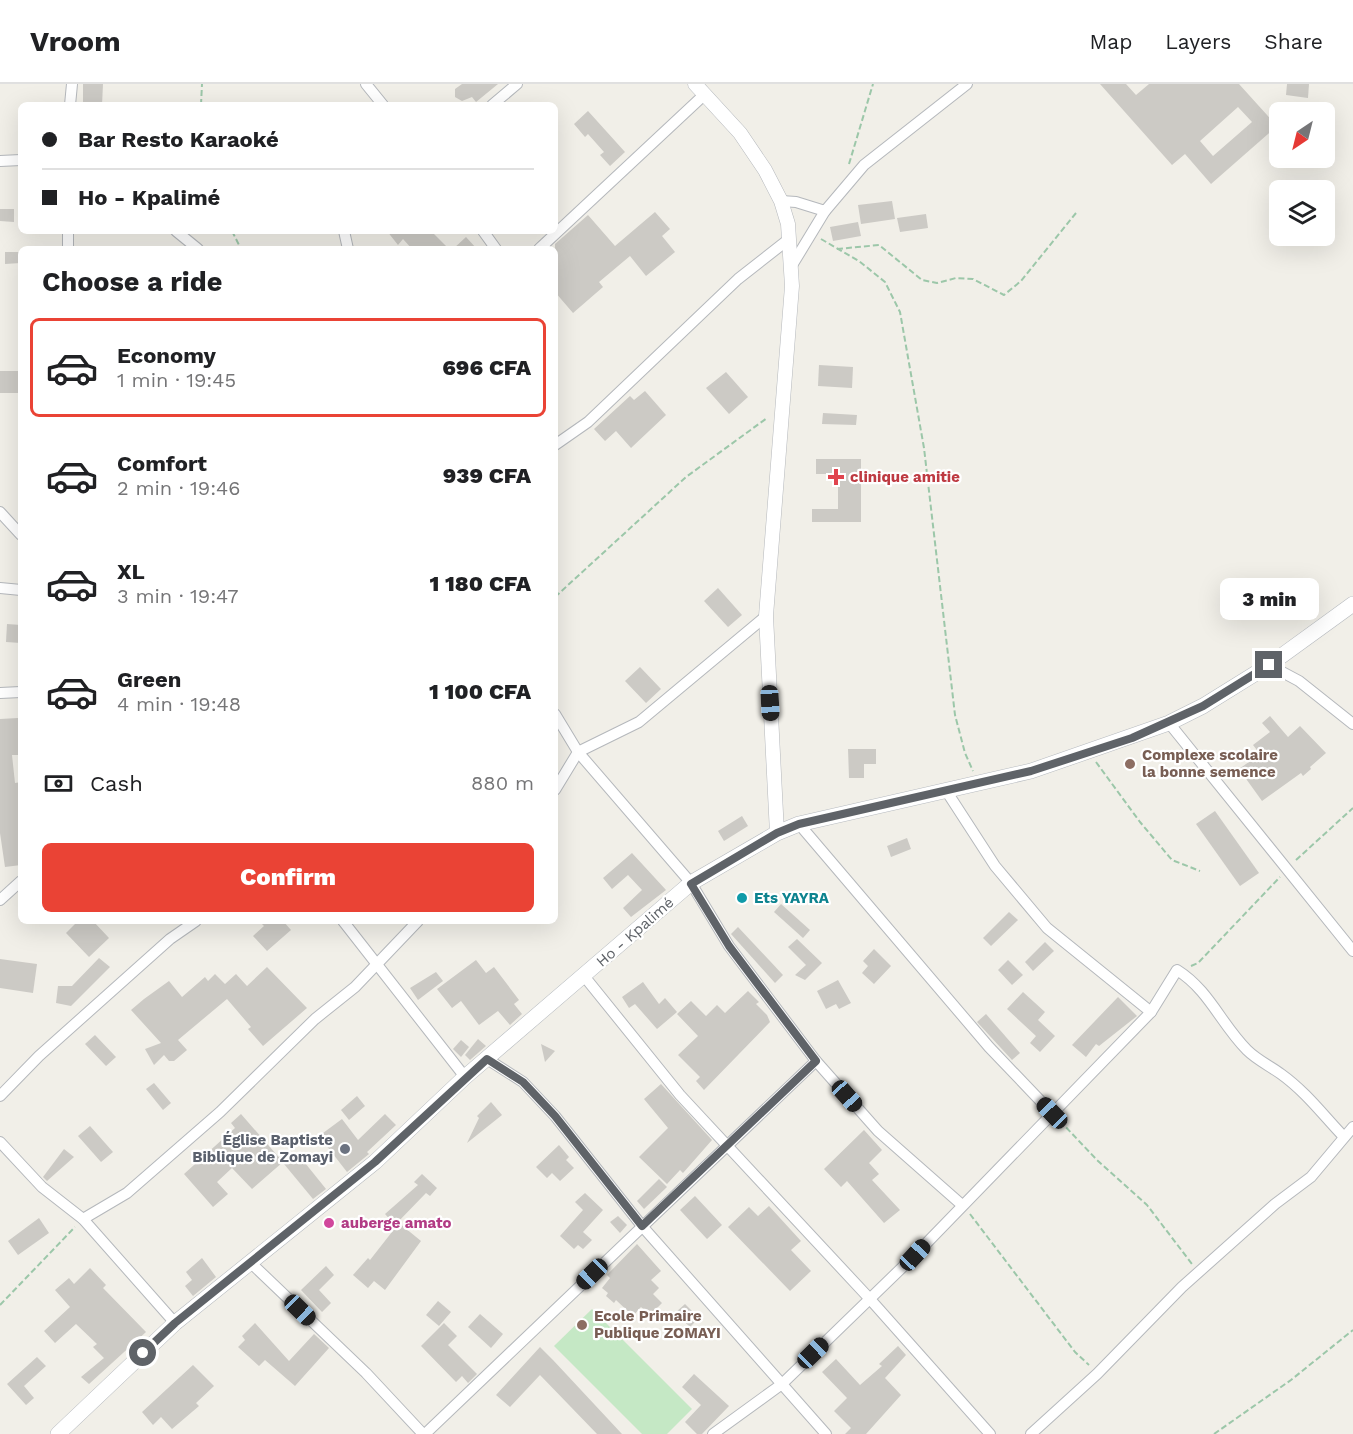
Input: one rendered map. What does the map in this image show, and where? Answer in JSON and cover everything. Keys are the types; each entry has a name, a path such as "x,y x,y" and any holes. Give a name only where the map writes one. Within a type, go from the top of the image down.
{"main road":[{"name":"Ho - Kpalimé","path":"63,1432 175,1323 375,1162 465,1077 691,884 777,833 799,824 1031,771 1169,723 1203,706 1269,665 1353,604"}],"street":[{"path":"70,102 72,84"},
{"path":"366,84 381,102"},
{"path":"496,102 517,84"},
{"path":"695,84 740,133 781,201 788,224 792,286 766,616 777,833"},
{"path":"791,267 825,211 864,165 967,84"},
{"path":"558,231 705,94"},
{"path":"0,160 18,160"},
{"path":"781,201 796,202 825,211"},
{"path":"180,234 194,246"},
{"path":"542,246 555,234"},
{"path":"558,443 588,422 738,279 789,239"},
{"path":"0,512 18,532"},
{"path":"0,588 18,590"},
{"path":"558,785 578,752 639,722 766,616"},
{"path":"1269,665 1299,681 1353,724"},
{"path":"0,693 18,692"},
{"path":"558,719 578,752 691,884 729,946 816,1061 878,1131 962,1205"},
{"path":"1169,723 1353,951"},
{"path":"947,792 995,866 1047,928 1151,1012"},
{"path":"799,824 989,1047 1052,1113"},
{"path":"0,900 18,884"},
{"path":"0,1096 39,1056 152,954 192,924"},
{"path":"345,924 465,1077"},
{"path":"83,1219 127,1193 220,1112 315,1019 356,987 415,924"},
{"path":"713,1434 782,1383 962,1205 1151,1012 1177,970 1190,978 1205,993 1246,1050 1282,1074 1316,1104 1344,1137"},
{"path":"584,976 680,1095 869,1298 990,1434"},
{"path":"487,1059 523,1082 555,1116 642,1226 826,1434"},
{"path":"251,1263 366,1373 424,1434 816,1061"},
{"path":"1031,1434 1097,1374 1182,1287 1200,1274 1275,1204 1311,1177 1353,1127"},
{"path":"0,1142 42,1186 83,1219 175,1323"}],"path":[{"path":"201,102 202,84"},
{"path":"842,190 873,84"},
{"path":"836,249 879,245 922,280 937,283 956,278 973,279 1004,295 1021,281 1076,213"},
{"path":"812,232 836,249 859,261 885,282 900,312 924,448 956,715 965,753 980,784"},
{"path":"558,594 686,477 782,407"},
{"path":"1089,752 1140,822 1172,860 1200,870"},
{"path":"1177,970 1198,963 1288,868 1353,808"},
{"path":"1052,1113 1097,1160 1147,1205 1200,1274"},
{"path":"962,1205 1075,1352 1097,1374"},
{"path":"0,1305 83,1219"},
{"path":"1214,1434 1291,1380 1353,1330"}],"green space":[{"path":"592,1309 692,1409 667,1434 642,1434 554,1346"}],"building":[{"path":"83,84 103,84 102,102 83,102"},
{"path":"462,84 498,84 476,102 472,97 462,101 455,97 455,89"},
{"path":"1100,84 1126,84 1136,95 1149,84 1239,84 1269,117 1269,133 1211,184 1185,154 1172,165","holes":["1238,107 1252,122 1213,156 1200,141"]},
{"path":"1287,84 1309,84 1308,98 1286,95"},
{"path":"588,111 625,152 610,166 600,155 604,152 588,134 585,137 574,124"},
{"path":"892,201 895,219 861,224 858,205"},
{"path":"0,209 14,209 14,222 0,221"},
{"path":"655,212 670,229 662,236 675,252 646,276 630,256 599,282 603,287 573,313 558,296 558,246 555,244 588,215 615,246"},
{"path":"926,214 928,228 900,232 897,218"},
{"path":"858,222 861,236 833,241 830,227"},
{"path":"389,234 434,234 446,246 409,246 403,239 398,245"},
{"path":"466,237 474,246 456,246"},
{"path":"5,252 18,252 18,263 5,264"},
{"path":"819,365 853,367 852,388 818,386"},
{"path":"0,371 18,371 18,393 0,393"},
{"path":"726,372 748,397 729,414 706,388"},
{"path":"645,391 666,415 631,448 616,431 605,441 594,429 630,396 634,400"},
{"path":"823,413 857,415 856,425 822,424"},
{"path":"816,459 861,459 861,522 812,522 812,509 838,509 838,474 816,474"},
{"path":"718,588 742,615 728,627 704,601"},
{"path":"7,624 18,625 18,643 6,642"},
{"path":"640,667 661,689 646,703 625,681"},
{"path":"1270,716 1288,737 1300,726 1326,753 1303,776 1301,773 1262,801 1239,769 1260,754 1253,745 1270,732 1262,723"},
{"path":"18,718 18,755 12,755 15,783 18,782 18,865 5,867 0,833 0,719"},
{"path":"848,749 876,749 876,764 864,764 864,778 849,778"},
{"path":"1215,811 1259,873 1240,886 1196,824"},
{"path":"742,816 748,826 724,841 718,831"},
{"path":"907,838 911,849 891,857 887,846"},
{"path":"632,853 666,890 631,917 623,908 642,890 628,875 612,889 603,878"},
{"path":"781,904 810,930 803,938 774,912"},
{"path":"1009,912 1018,920 991,946 983,938"},
{"path":"75,924 96,924 109,938 89,957 66,933"},
{"path":"262,924 286,924 291,930 267,951 253,936 264,926"},
{"path":"738,927 783,975 775,983 731,934"},
{"path":"797,939 822,963 805,980 795,975 806,965 788,947"},
{"path":"1045,942 1054,951 1033,971 1025,962"},
{"path":"874,949 891,966 874,984 862,973 868,966 863,961"},
{"path":"99,958 110,967 71,1006 56,1003 58,986 72,986"},
{"path":"0,959 37,964 33,993 0,988"},
{"path":"476,960 486,973 494,967 519,1000 514,1004 522,1014 510,1025 498,1011 479,1025 461,1001 452,1008 437,989"},
{"path":"1008,960 1023,975 1012,985 998,970"},
{"path":"267,967 307,1008 263,1046 248,1029 251,1027 227,999 178,1040 187,1050 174,1061 169,1061 164,1055 154,1065 145,1049 161,1043 131,1010 169,981 182,997 205,977 208,981 215,974 225,984 236,974 247,986"},
{"path":"436,972 443,981 418,1000 410,988"},
{"path":"838,980 851,1003 839,1009 836,1004 826,1009 817,991"},
{"path":"643,982 659,1004 665,998 677,1012 657,1029 635,1004 629,1008 622,997"},
{"path":"748,991 759,1002 756,1004 767,1015 770,1022 704,1090 696,1081 700,1077 678,1055 698,1036 677,1014 691,1001 706,1016 717,1005 725,1013"},
{"path":"1023,992 1045,1012 1038,1020 1055,1036 1040,1052 1030,1043 1036,1036 1007,1009"},
{"path":"1118,997 1137,1016 1099,1046 1096,1044 1086,1057 1072,1045"},
{"path":"986,1014 1020,1053 1012,1060 977,1022"},
{"path":"95,1035 116,1057 106,1066 85,1044"},
{"path":"478,1039 486,1046 470,1060 465,1055"},
{"path":"461,1040 469,1047 461,1057 453,1049"},
{"path":"541,1044 555,1051 545,1062"},
{"path":"154,1083 171,1103 163,1110 146,1089"},
{"path":"661,1084 712,1140 683,1173 680,1170 667,1184 639,1157 668,1128 644,1099"},
{"path":"357,1096 365,1106 349,1120 341,1110"},
{"path":"491,1102 502,1115 467,1143 479,1118 477,1116"},
{"path":"241,1114 283,1162 252,1189 232,1168 217,1182 228,1194 213,1207 184,1174 235,1128 231,1123"},
{"path":"385,1114 396,1125 367,1152 369,1154 347,1172 319,1136 342,1119 358,1140"},
{"path":"90,1126 113,1152 101,1162 78,1136"},
{"path":"864,1130 882,1150 869,1163 879,1174 872,1180 900,1210 884,1223 847,1181 841,1187 824,1169"},
{"path":"559,1145 569,1157 566,1160 574,1168 560,1181 552,1173 547,1178 536,1167"},
{"path":"64,1149 74,1157 47,1181 43,1177"},
{"path":"297,1153 326,1189 313,1199 284,1164"},
{"path":"422,1174 437,1188 430,1196 426,1193 395,1225 385,1214 418,1185 414,1182"},
{"path":"659,1179 667,1187 644,1209 637,1201"},
{"path":"585,1193 603,1210 583,1232 592,1240 583,1249 578,1245 574,1249 560,1236 583,1210 575,1202"},
{"path":"695,1196 722,1225 707,1239 680,1210"},
{"path":"769,1206 801,1241 791,1250 811,1271 790,1291 728,1227 749,1207 758,1216"},
{"path":"618,1216 627,1225 620,1233 610,1222"},
{"path":"39,1218 49,1233 18,1255 8,1241"},
{"path":"399,1223 421,1241 385,1290 374,1281 368,1288 353,1275 368,1258 370,1260"},
{"path":"637,1244 661,1271 651,1280 659,1288 653,1294 662,1303 650,1315 641,1307 633,1316 616,1300 614,1303 606,1296 608,1293 602,1288 610,1278 607,1275"},
{"path":"202,1258 216,1277 193,1296 185,1286 192,1280 186,1272"},
{"path":"326,1266 334,1275 319,1290 331,1303 322,1312 301,1290"},
{"path":"90,1268 106,1285 103,1288 146,1332 89,1384 81,1377 104,1358 93,1347 97,1344 76,1324 55,1343 44,1331 70,1307 55,1290 69,1278 74,1284"},
{"path":"438,1301 451,1312 439,1326 426,1315"},
{"path":"685,1304 699,1318 690,1327 675,1313"},
{"path":"480,1314 503,1334 491,1348 468,1327"},
{"path":"255,1323 289,1361 314,1334 329,1348 295,1386 265,1360 259,1366 238,1347 245,1340 242,1336"},
{"path":"444,1323 457,1336 448,1345 477,1374 468,1383 462,1376 456,1382 421,1346"},
{"path":"898,1346 906,1355 885,1378 901,1395 866,1434 845,1434 851,1428 834,1411 847,1398 822,1372 836,1359 860,1385 882,1366 879,1364"},
{"path":"540,1347 622,1434 597,1434 540,1375 510,1407 496,1395"},
{"path":"37,1357 46,1366 24,1386 34,1398 26,1405 7,1384"},
{"path":"193,1365 214,1386 196,1403 199,1406 172,1429 161,1417 153,1425 142,1412"},
{"path":"694,1374 729,1406 702,1434 697,1434 685,1422 701,1405 682,1387"}],"place":[{"name":"clinique amitie","path":"836,477"},
{"name":"Complexe scolaire la bonne semence","path":"1130,764"},
{"name":"Ets YAYRA","path":"742,898"},
{"name":"Église Baptiste Biblique de Zomayi","path":"345,1149"},
{"name":"auberge amato","path":"329,1223"},
{"name":"Ecole Primaire Publique ZOMAYI","path":"582,1325"}],"route":[{"path":"143,1353 175,1323 375,1162 487,1059 523,1082 555,1116 642,1226 816,1061 729,946 691,884 777,833 799,824 1031,771 1132,738 1203,706 1269,665"}]}
